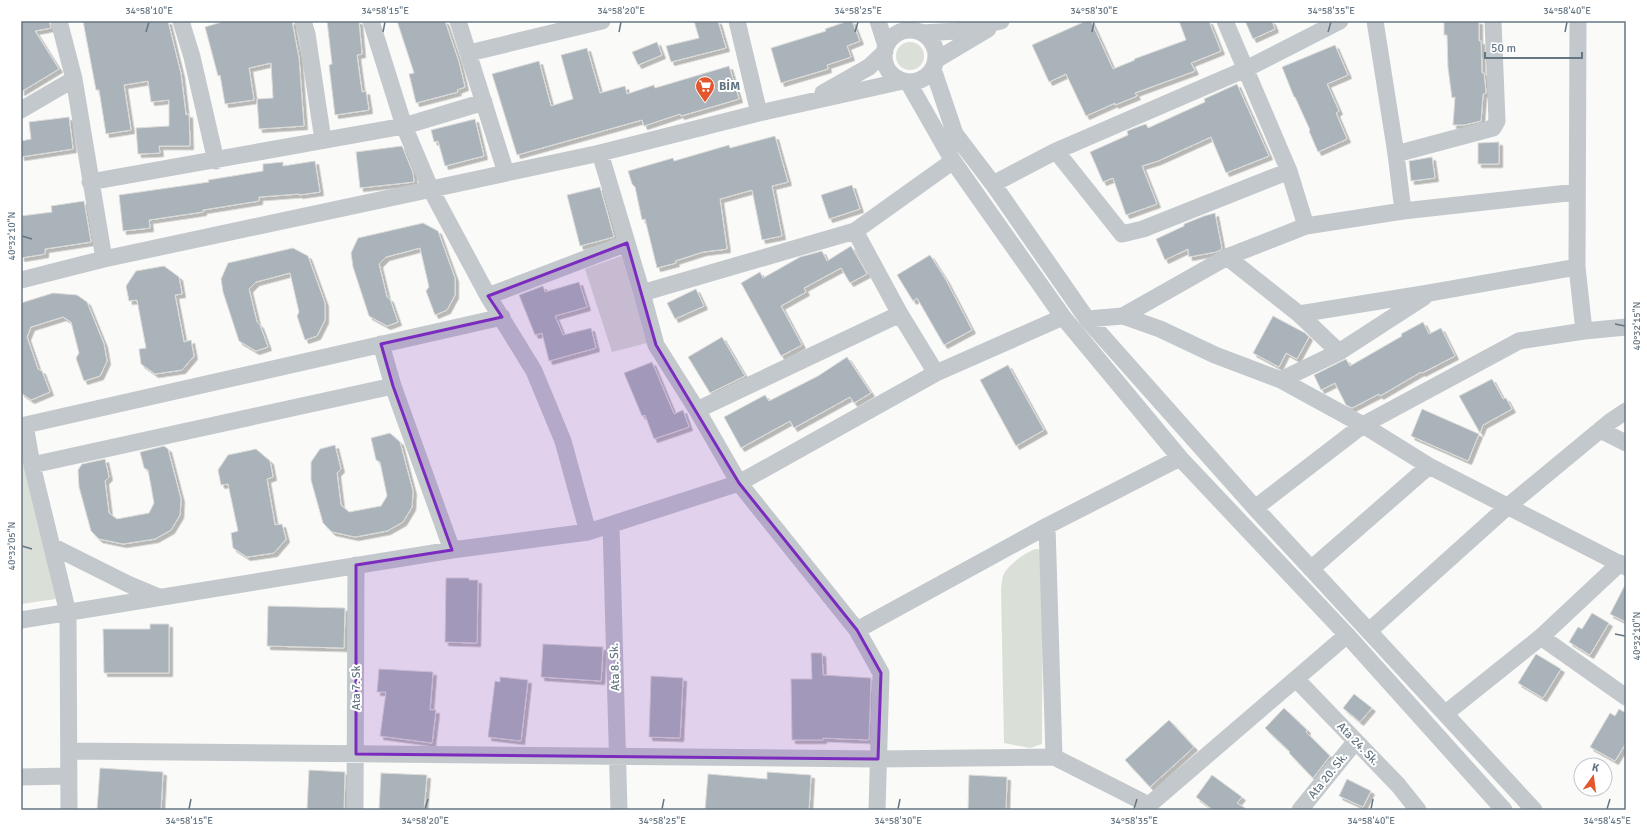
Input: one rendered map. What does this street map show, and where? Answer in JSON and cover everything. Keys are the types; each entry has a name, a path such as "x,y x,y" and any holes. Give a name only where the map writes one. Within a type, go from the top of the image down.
{"street":[{"path":"59,21 74,78 90,182 104,259"},
{"path":"181,21 192,57 216,161"},
{"path":"303,21 307,34 323,140"},
{"path":"371,21 404,126 431,190 488,296 534,371 563,441 588,532"},
{"path":"458,21 506,173"},
{"path":"468,53 602,21"},
{"path":"737,21 760,112"},
{"path":"878,21 886,49"},
{"path":"1002,21 957,31 913,28 897,34 890,39 886,49 885,59 891,73 896,78 906,81 953,161 1063,316 1180,458 1347,635 1504,810"},
{"path":"21,280 104,259 600,153 760,112 906,81 923,79 935,64 1002,21"},
{"path":"1225,21 1289,171 1306,226"},
{"path":"993,184 1056,151 1246,69 1340,21"},
{"path":"1375,21 1396,154 1403,210"},
{"path":"1396,154 1493,128 1497,121 1493,21"},
{"path":"1578,21 1577,267 1584,331"},
{"path":"913,28 928,37 936,51 935,64 955,134 993,184 1086,319 1255,508 1534,810"},
{"path":"811,101 869,67 886,49"},
{"path":"21,110 74,78"},
{"path":"90,182 216,161 404,126 484,102"},
{"path":"1056,151 1122,234 1143,229 1289,171"},
{"path":"600,153 656,345 697,410 738,483 857,630 881,673 877,810"},
{"path":"642,293 855,231 953,161"},
{"path":"1123,316 1227,257 1306,226 1403,210 1577,192"},
{"path":"855,231 900,314 936,373"},
{"path":"488,296 627,243"},
{"path":"1227,257 1299,314 1339,352"},
{"path":"1299,314 1577,267"},
{"path":"1280,380 1339,352 1429,293"},
{"path":"697,410 900,314"},
{"path":"21,620 452,550 588,532 738,483 936,373 1063,316"},
{"path":"1086,319 1123,316 1160,329 1215,355 1280,380 1363,425 1429,466 1623,565 1541,637 1446,713"},
{"path":"69,810 68,612 23,425 502,317"},
{"path":"1255,508 1363,425 1519,341 1584,331 1626,327"},
{"path":"381,344 393,386 452,550"},
{"path":"32,465 393,386"},
{"path":"1369,631 1507,507 1611,421 1626,411"},
{"path":"1600,430 1626,443"},
{"path":"857,630 1047,526 1180,458"},
{"path":"1312,570 1429,466"},
{"name":"Ata 8. Sk.","path":"611,525 619,810"},
{"path":"1047,526 1054,757"},
{"path":"52,546 128,584 159,597"},
{"name":"Ata 7. Sk","path":"356,565 356,810"},
{"path":"69,751 878,759 1054,757 1148,808 1347,635"},
{"path":"1541,637 1626,697"},
{"name":"Ata 24. Sk.","path":"1296,679 1398,785 1418,810"},
{"name":"Ata 20. Sk.","path":"1300,810 1355,742"},
{"path":"21,777 69,776"}],"highlighted area":[{"path":"627,243 656,345 739,483 857,630 881,673 878,759 356,754 356,565 452,550 393,386 381,344 502,317 488,296"}],"shaded area":[{"path":"910,42 916,43 920,46 923,50 923,62 920,66 916,69 910,70 904,69 900,66 897,62 896,56 897,50 900,46 904,43"},
{"path":"624,255 651,342 612,352 585,269"},
{"path":"21,445 56,599 21,604"},
{"path":"1036,549 1043,550 1042,744 1030,748 1004,743 1001,588 1003,575 1005,572 1023,555"}],"building":[{"path":"21,21 49,21 51,28 35,31 59,69 21,92"},
{"path":"83,21 168,21 181,74 186,115 189,114 190,146 159,146 160,153 138,154 136,128 169,126 169,100 151,102 148,81 124,85 131,130 106,134 99,90 96,90"},
{"path":"225,21 292,21 299,58 304,126 259,129 257,99 273,98 271,63 249,68 254,100 225,104 220,75 218,76 205,27"},
{"path":"327,21 359,21 362,54 357,55 362,92 366,91 369,110 335,115 329,65 332,64"},
{"path":"397,21 445,21 459,62 465,87 457,90 458,92 416,103 409,74 414,73"},
{"path":"694,21 718,21 726,48 671,62 666,46 699,38"},
{"path":"852,21 860,41 847,46 851,57 827,65 828,69 781,83 771,48 826,31 825,29"},
{"path":"1086,21 1091,21 1113,69 1135,60 1134,59 1186,40 1179,21 1209,21 1221,51 1191,63 1195,71 1135,93 1137,96 1115,105 1115,103 1086,116 1066,74 1049,82 1032,45"},
{"path":"1245,21 1272,21 1275,29 1253,39"},
{"path":"1444,21 1479,21 1482,73 1484,73 1486,93 1483,94 1481,121 1464,125 1453,125 1455,97 1452,98 1448,68 1447,35 1444,35"},
{"path":"657,42 662,55 638,65 632,52"},
{"path":"1335,45 1348,75 1327,84 1339,111 1336,113 1347,139 1318,152 1309,131 1310,130 1294,97 1282,67"},
{"path":"587,48 600,93 625,86 627,94 654,85 655,88 729,66 739,99 681,116 680,114 644,126 642,120 517,155 492,74 539,61 551,106 573,99 561,55"},
{"path":"1237,84 1269,156 1226,173 1211,137 1158,161 1142,166 1157,204 1126,215 1113,178 1103,182 1090,152 1128,135 1127,131 1146,124 1148,128 1205,102 1204,99"},
{"path":"69,117 73,149 21,157 21,141 31,139 29,122"},
{"path":"475,119 484,156 445,166 438,141 434,142 431,130"},
{"path":"775,136 788,182 772,186 782,236 762,240 752,190 720,199 727,249 703,252 675,261 676,263 657,268 645,219 642,220 635,187 632,184 628,171 673,158 674,161 729,145 730,148"},
{"path":"1499,142 1499,164 1478,164 1478,143"},
{"path":"402,146 413,173 414,182 360,188 356,152"},
{"path":"1432,157 1435,178 1411,181 1409,161"},
{"path":"315,161 320,192 299,195 259,197 259,201 203,210 203,212 149,220 150,228 123,231 119,195 209,182 208,180 263,171 263,164 283,162 283,166"},
{"path":"852,185 860,209 829,219 821,195"},
{"path":"600,187 614,237 580,246 567,195"},
{"path":"84,201 91,242 45,249 45,254 21,258 21,216 52,212 51,206"},
{"path":"1215,213 1222,249 1216,252 1189,257 1188,249 1165,260 1156,239 1184,226 1184,224"},
{"path":"423,223 438,231 455,278 455,295 447,310 435,315 426,291 429,287 420,248 386,257 379,264 387,297 390,299 398,322 387,326 369,316 353,267 351,253 358,238"},
{"path":"851,246 867,274 850,283 841,268 804,288 806,292 781,306 802,345 781,356 741,283 760,272 763,278 800,257 822,251 827,261"},
{"path":"293,248 308,256 325,303 325,320 317,336 305,340 297,316 299,312 290,273 256,282 249,289 257,322 260,325 268,347 256,351 239,341 223,292 221,279 228,263"},
{"path":"930,255 946,280 972,330 944,345 917,298 913,301 897,275"},
{"path":"164,266 179,277 182,294 175,295 184,342 191,340 194,356 182,370 155,374 141,364 139,349 146,348 137,300 129,301 126,286 136,271"},
{"path":"579,282 587,307 555,316 563,335 591,328 596,348 549,361 542,333 535,335 519,295 543,286 545,292"},
{"path":"696,289 704,306 675,319 667,303"},
{"path":"53,293 77,295 87,302 104,344 107,361 100,376 84,381 76,358 79,353 71,322 63,317 31,327 27,337 38,369 42,371 50,392 31,400 21,393 21,303"},
{"path":"1273,316 1305,333 1309,337 1297,359 1286,353 1279,367 1253,353"},
{"path":"1423,322 1429,334 1441,328 1455,356 1422,373 1421,372 1380,396 1379,394 1352,408 1346,405 1335,383 1321,390 1314,375 1346,359 1350,366"},
{"path":"722,337 745,376 710,393 688,357"},
{"path":"847,357 871,393 854,403 850,397 794,428 790,421 741,448 724,417 765,395 769,401 818,376"},
{"path":"652,362 674,414 683,410 689,427 654,439 645,415 642,416 624,373"},
{"path":"1008,365 1044,430 1016,446 980,380"},
{"path":"1492,379 1503,399 1506,398 1512,409 1483,425 1480,433 1459,396"},
{"path":"1422,409 1479,434 1468,461 1411,436"},
{"path":"390,433 400,442 413,491 412,507 403,522 387,531 355,537 332,532 323,523 311,480 311,462 320,449 335,445 341,469 337,473 341,505 349,512 381,506 387,496 380,462 376,460 371,438"},
{"path":"164,446 168,449 181,499 180,515 171,530 155,539 123,544 99,539 91,531 79,487 78,470 82,464 105,459 109,477 105,481 109,513 117,519 149,513 154,503 148,470 144,468 140,452"},
{"path":"256,449 270,461 273,477 267,479 275,525 282,524 286,539 274,553 247,557 233,548 231,533 238,531 228,484 221,485 218,470 228,455"},
{"path":"446,578 469,578 469,580 478,580 477,643 445,642"},
{"path":"1626,583 1626,622 1610,614"},
{"path":"268,606 345,608 344,648 267,646"},
{"path":"1592,613 1609,623 1590,655 1569,642 1578,627 1582,629"},
{"path":"150,624 169,624 169,673 104,673 103,629 150,629"},
{"path":"543,644 603,647 601,681 541,677"},
{"path":"811,653 822,653 823,675 871,678 869,740 823,738 823,740 792,740 791,679 812,679"},
{"path":"1536,654 1561,669 1543,698 1518,683"},
{"path":"379,669 433,672 430,710 436,710 432,743 380,736 386,692 377,692"},
{"path":"651,676 683,678 680,738 649,737"},
{"path":"500,677 528,680 521,741 488,737 495,681 500,682"},
{"path":"1354,694 1372,708 1360,722 1343,708"},
{"path":"1284,708 1307,730 1306,732 1330,756 1313,778 1289,753 1290,752 1265,728"},
{"path":"1619,709 1626,713 1626,743 1615,761 1613,760 1613,757 1608,757 1590,747 1610,713 1615,716"},
{"path":"1169,720 1194,747 1150,787 1125,760"},
{"path":"100,768 163,772 161,810 97,810"},
{"path":"309,770 345,772 344,810 307,810"},
{"path":"767,772 811,775 809,810 705,810 708,774 767,779"},
{"path":"381,773 427,775 424,810 379,810"},
{"path":"969,775 1007,777 1006,810 968,810"},
{"path":"1212,775 1242,797 1237,803 1248,810 1213,810 1196,797"},
{"path":"1347,779 1371,791 1363,807 1339,796"}],"place":[{"name":"BİM","path":"705,103"}]}
